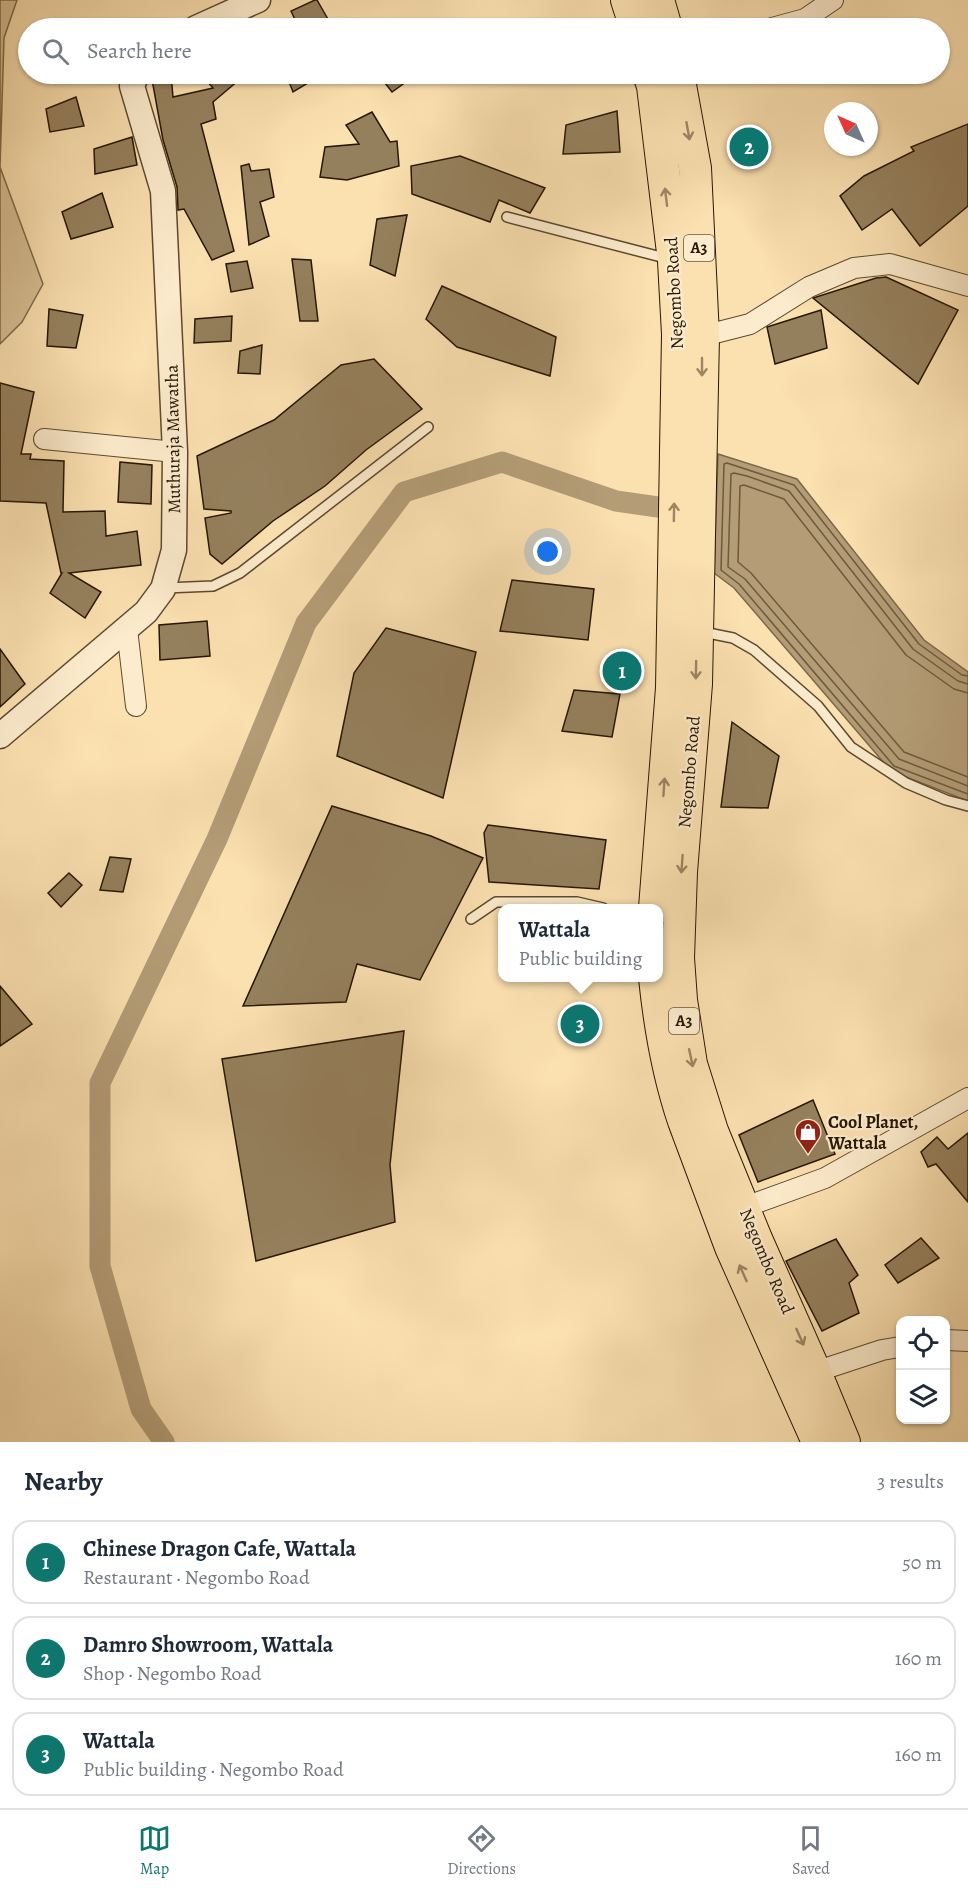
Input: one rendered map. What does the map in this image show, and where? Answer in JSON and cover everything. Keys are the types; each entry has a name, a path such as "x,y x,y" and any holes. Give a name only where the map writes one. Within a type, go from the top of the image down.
{"highway":[{"path":"627,0 633,18"},
{"path":"658,0 663,18"},
{"name":"Negombo Road","path":"652,84 674,261 678,334 689,424"},
{"name":"Negombo Road","path":"680,84 695,168 703,336 689,424 686,570 672,688 668,919 678,958 681,1000 691,1064 712,1131 732,1212 731,1247 818,1442"},
{"name":"Negombo Road","path":"668,919 682,861 696,684 697,631 686,570"},
{"name":"Negombo Road","path":"655,982 663,1045 674,1090 732,1212 756,1239 816,1372 844,1442"}],"street":[{"path":"806,18 833,0"},
{"path":"217,18 254,1"},
{"name":"Muthuraja Mawatha","path":"0,736 146,612 163,589 174,550 176,452 163,191 133,84"},
{"path":"703,336 750,324 809,287 854,268 890,264 968,286"},
{"path":"44,439 176,452"},
{"path":"127,629 136,706"},
{"path":"732,1212 825,1178 968,1098"},
{"path":"950,1340 968,1341"},
{"path":"816,1372 882,1350 896,1348"}],"lane":[{"path":"507,217 674,261"},
{"path":"163,589 213,586 240,573 428,427"},
{"path":"697,631 734,638 754,650 818,706 851,747 906,783 968,807"},
{"path":"471,919 496,902 577,902 584,904"}],"shaded area":[{"path":"0,0 17,0 4,38 0,167"},
{"path":"0,167 43,284 22,322 0,344"}],"water":[{"path":"718,454 797,479 924,640 968,672 968,801 891,771 734,588 714,573"}],"building":[{"path":"317,0 327,18 294,18 291,11"},
{"path":"153,84 172,84 173,97 213,88 210,84 234,84 213,102 216,119 201,124 234,251 212,260 184,209 178,210 177,187 163,140"},
{"path":"290,84 306,84 293,92"},
{"path":"386,84 403,84 392,92"},
{"path":"76,97 84,126 50,132 46,109"},
{"path":"617,111 620,152 563,154 566,125"},
{"path":"372,112 390,142 397,141 399,166 347,180 320,177 325,147 359,144 346,125"},
{"path":"968,124 968,206 920,246 892,209 862,230 840,196 864,176 914,151 911,147"},
{"path":"132,137 137,165 95,174 94,149"},
{"path":"460,156 545,188 530,213 499,200 490,222 412,194 411,166"},
{"path":"249,164 251,171 269,169 274,197 260,202 269,236 249,245 241,166"},
{"path":"102,193 113,227 71,239 62,212"},
{"path":"407,215 395,276 370,265 377,219"},
{"path":"292,259 311,260 318,321 300,321"},
{"path":"247,261 253,288 231,292 226,264"},
{"path":"886,277 958,310 918,384 813,298 876,278"},
{"path":"442,286 556,337 550,376 457,347 426,319"},
{"path":"49,309 83,315 76,348 47,346"},
{"path":"821,310 827,348 775,364 767,327"},
{"path":"232,316 231,341 194,343 195,319"},
{"path":"262,345 260,374 238,373 240,351"},
{"path":"374,359 422,409 366,450 325,486 273,521 222,564 210,554 205,518 231,513 231,511 204,509 197,456 274,420 341,365"},
{"path":"0,383 34,392 21,454 31,454 30,459 64,461 63,512 105,511 106,536 137,531 141,565 69,573 101,592 85,618 50,593 62,573 46,503 0,501"},
{"path":"120,462 152,465 151,504 118,502"},
{"path":"512,580 594,589 588,640 500,631"},
{"path":"207,621 210,656 160,660 159,625"},
{"path":"386,628 476,652 443,798 337,756 354,673"},
{"path":"0,649 25,684 0,707"},
{"path":"574,690 620,694 612,737 562,731"},
{"path":"732,722 779,756 768,808 721,807"},
{"path":"332,806 431,836 483,858 420,980 357,964 346,1002 243,1006"},
{"path":"488,825 606,840 599,889 489,882 484,833"},
{"path":"110,857 131,859 123,892 100,890"},
{"path":"69,873 82,885 61,907 48,893"},
{"path":"0,986 32,1024 0,1046"},
{"path":"404,1031 390,1165 395,1222 256,1261 222,1059"},
{"path":"813,1100 835,1154 758,1182 739,1135"},
{"path":"968,1133 968,1202 936,1164 928,1167 921,1152 937,1137 948,1149"},
{"path":"921,1238 939,1258 898,1283 885,1265"},
{"path":"836,1239 858,1275 849,1283 859,1313 822,1331 786,1261"}],"waterway":[{"path":"164,1442 141,1409 100,1266 100,1083 217,839 306,623 404,492 502,462 616,501 686,511"}],"place":[{"name":"Damro Showroom, Wattala","path":"749,147"},
{"name":"Chinese Dragon Cafe, Wattala","path":"622,671"},
{"name":"Wattala","path":"580,1024"},
{"name":"Cool Planet, Wattala","path":"808,1155"}]}
